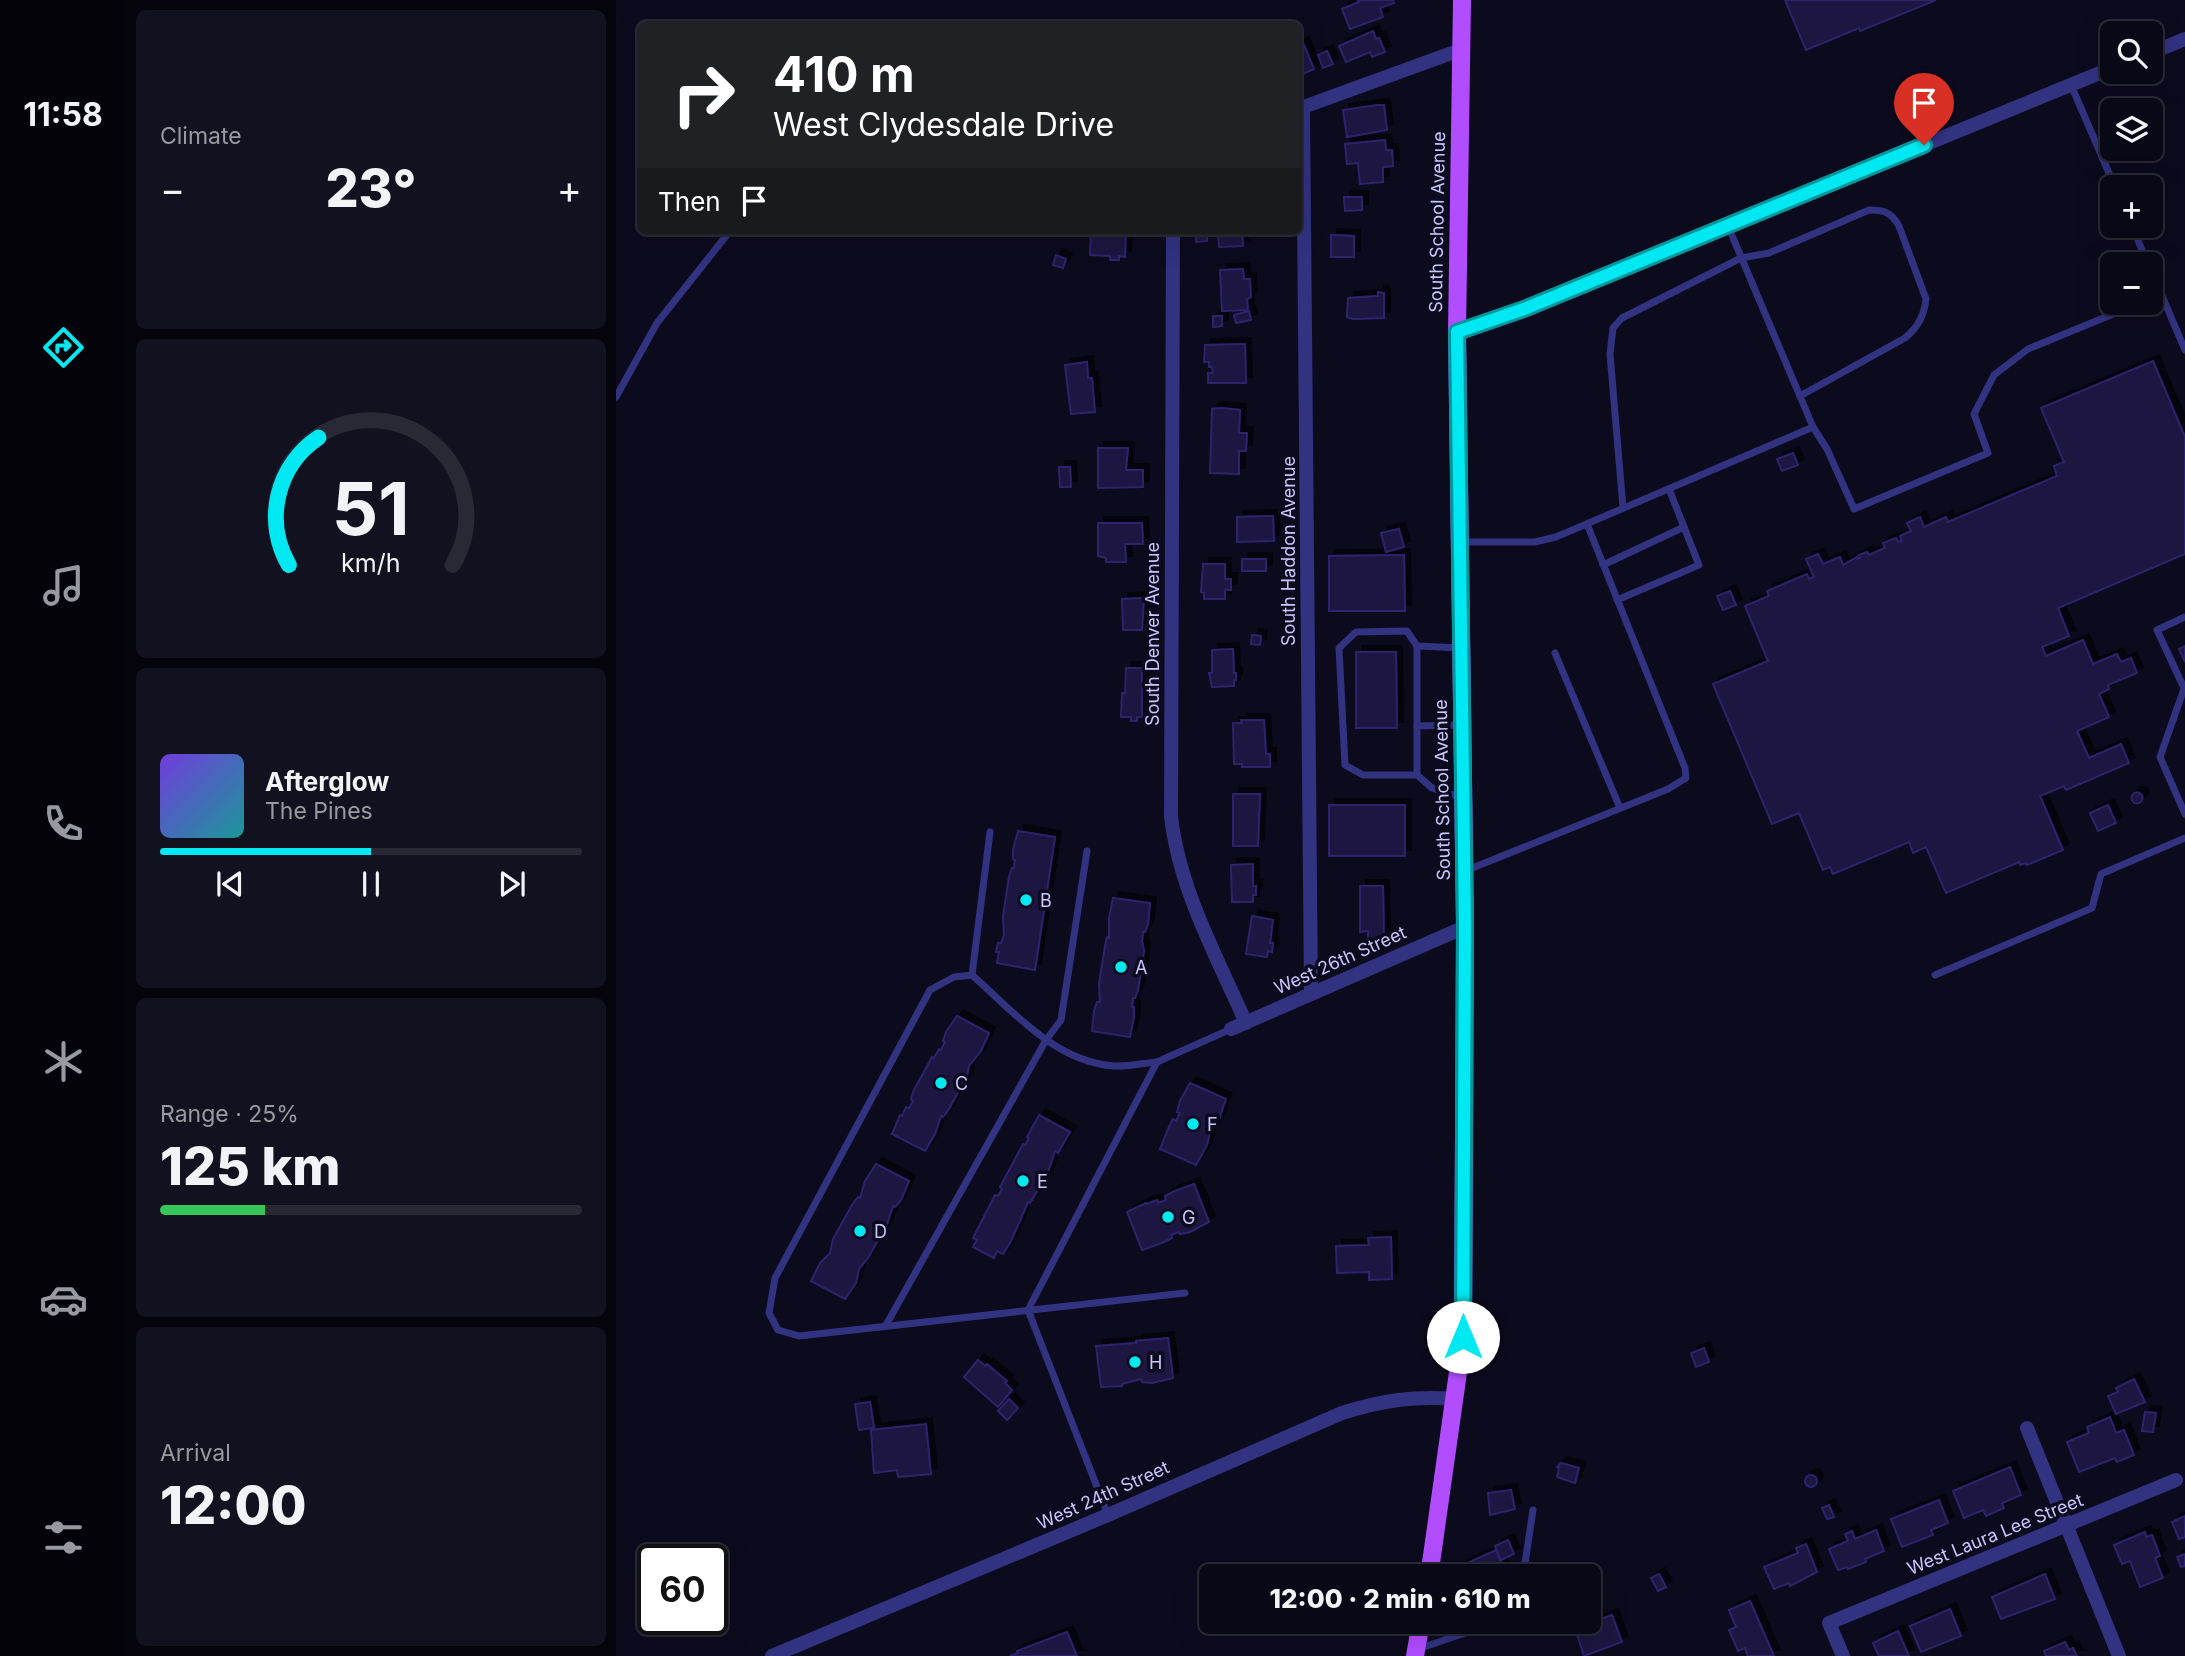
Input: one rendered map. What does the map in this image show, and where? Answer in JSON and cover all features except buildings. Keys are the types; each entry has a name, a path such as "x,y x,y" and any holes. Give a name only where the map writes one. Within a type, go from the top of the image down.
{"main road":[{"name":"South School Avenue","path":"1431,1564 1463,1337 1465,927 1457,332 1462,0"},
{"path":"1416,1653 1419,1634"}],"street":[{"path":"2163,48 2185,39"},
{"path":"1302,108 1460,50"},
{"path":"1457,332 1524,309 2100,73"},
{"name":"South Haddon Avenue","path":"1302,197 1311,994"},
{"name":"South Denver Avenue","path":"1173,235 1173,840 1188,888 1245,1023"},
{"name":"West 26th Street","path":"1231,1029 1465,927"},
{"name":"West 24th Street","path":"772,1656 1342,1413 1378,1402 1419,1396 1456,1399"},
{"path":"2026,1428 2119,1656"},
{"name":"West Laura Lee Street","path":"1843,1656 1829,1623 2176,1480"}],"lane":[{"path":"2071,85 2110,175"},
{"path":"1623,508 1610,354 1613,328 1622,318 1741,258 1769,253 1869,210 1884,210 1894,216 1899,226 1926,299 1917,328 1905,338 1800,396"},
{"path":"1728,226 1813,427 1827,449 1854,509 1988,453 1973,414 1994,375 2028,349 2111,315"},
{"path":"616,397 657,323 727,235"},
{"path":"2163,299 2185,350"},
{"path":"1460,542 1535,542 1556,537 1813,427"},
{"path":"1618,600 1699,565 1669,489"},
{"path":"1464,872 1680,783 1687,774 1587,524"},
{"path":"1603,565 1684,527"},
{"path":"2185,617 2157,630 2184,686 2160,757 2185,814"},
{"path":"1417,775 1418,646 1407,631 1356,632 1339,648 1345,765 1363,775 1417,775 1432,788 1463,798"},
{"path":"1418,646 1461,648"},
{"path":"1555,653 1620,808"},
{"path":"1417,726 1462,725"},
{"path":"972,975 990,832"},
{"path":"1935,975 2092,908 2101,874 2185,838"},
{"path":"886,1325 1045,1040 1061,1020 1087,851"},
{"path":"1185,1293 799,1336 778,1330 769,1313 775,1278 930,990 954,977 972,975 1045,1040 1077,1058 1115,1066 1157,1062 1231,1029"},
{"path":"1108,1515 1028,1310 1157,1062"},
{"path":"1525,1564 1533,1510"},
{"path":"1416,1653 1463,1634"}],"place":[{"name":"B","path":"1026,900"},
{"name":"A","path":"1121,967"},
{"name":"C","path":"941,1083"},
{"name":"F","path":"1193,1124"},
{"name":"E","path":"1023,1181"},
{"name":"G","path":"1168,1217"},
{"name":"D","path":"860,1231"},
{"name":"H","path":"1135,1362"}],"route":[{"path":"1463,1337 1465,927 1457,332 1524,309 1924,145"}]}
